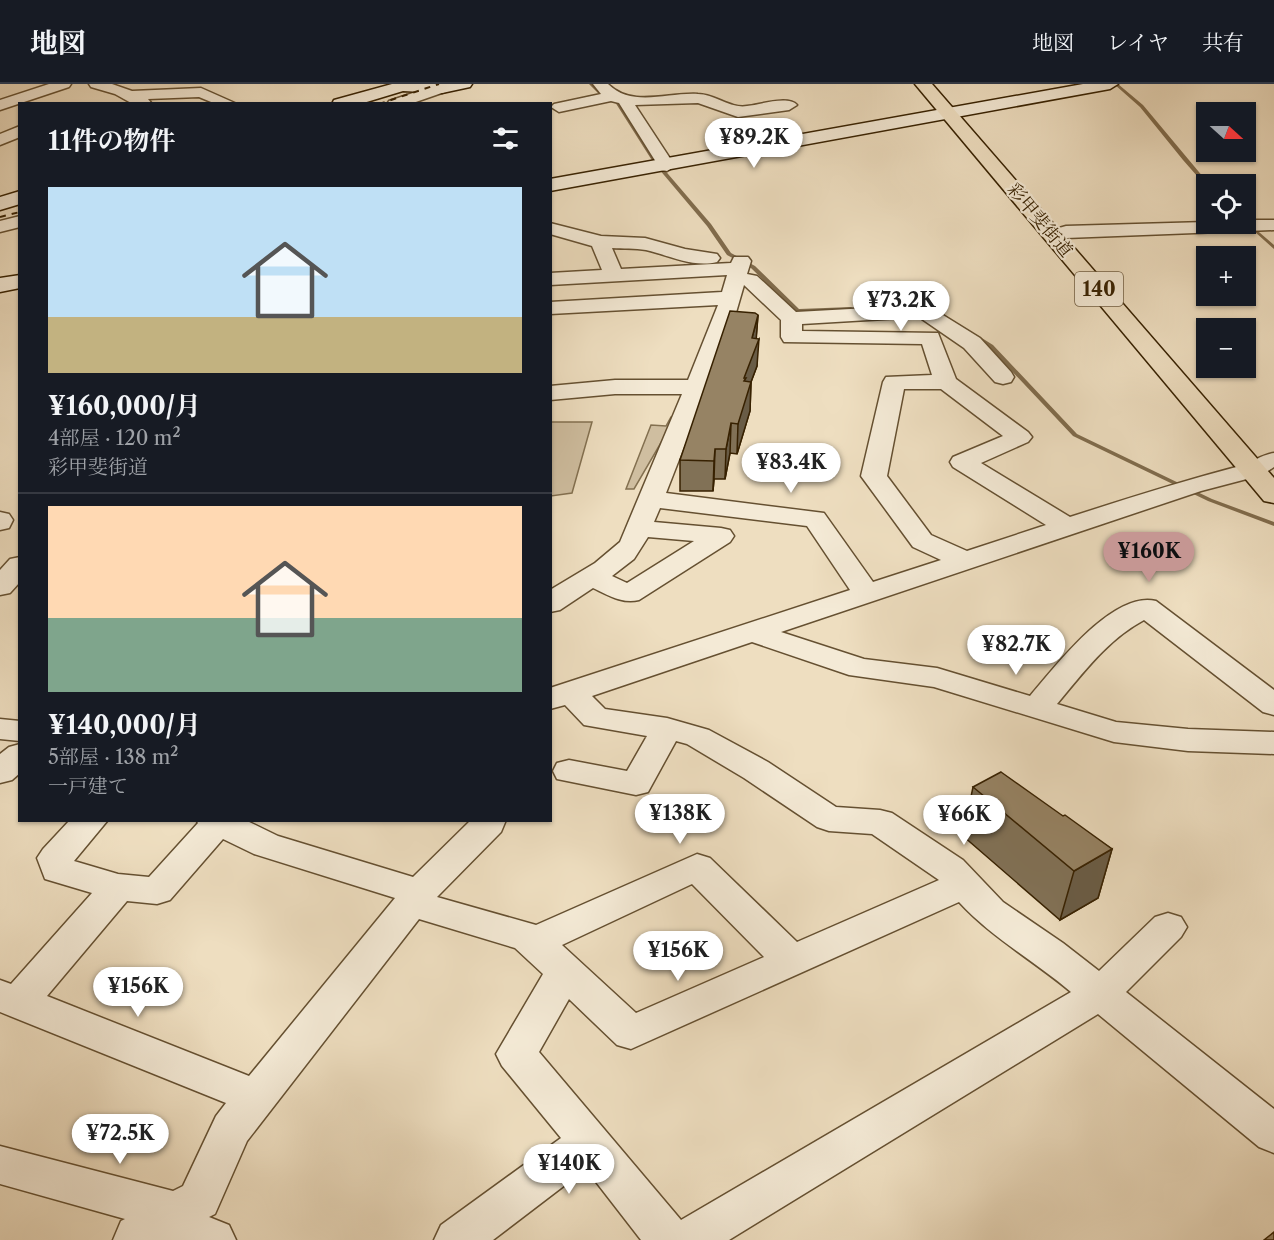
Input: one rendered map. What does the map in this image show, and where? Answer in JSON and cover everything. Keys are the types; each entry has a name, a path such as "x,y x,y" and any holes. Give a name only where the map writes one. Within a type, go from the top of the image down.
{"highway":[{"name":"彩甲斐街道","path":"923,84 957,113 1066,232 1267,465 1274,495"},
{"name":"彩甲斐街道","path":"939,84 957,113 1267,465"}],"street":[{"path":"0,105 64,84"},
{"path":"96,84 131,96 201,92 225,102"},
{"path":"347,102 402,85 464,84"},
{"path":"600,84 618,98 667,166"},
{"path":"552,186 1109,84"},
{"path":"400,102 448,86"},
{"path":"14,87 37,93"},
{"path":"559,107 618,98 647,102 699,98 738,112 789,105"},
{"path":"0,112 18,117"},
{"path":"0,140 18,132"},
{"path":"0,227 18,222"},
{"path":"1066,232 1267,226"},
{"path":"552,229 600,242 645,244 703,258 738,273 750,280 791,318 792,336 930,338 946,381 1020,436 962,462 1067,527"},
{"path":"600,242 614,275"},
{"path":"552,279 614,275 738,273"},
{"path":"552,308 738,273"},
{"path":"552,602 563,592 625,555 639,528 698,387 738,273"},
{"path":"0,285 18,281"},
{"path":"791,318 923,311 972,343 1003,377"},
{"path":"946,381 894,382 874,476 922,541 967,561"},
{"path":"552,393 615,387 698,387"},
{"path":"561,695 754,633 1192,486 1267,465"},
{"path":"651,499 815,519 867,594"},
{"path":"590,576 629,594 721,536 639,528"},
{"path":"0,587 18,567"},
{"path":"1037,708 1087,648 1113,626 1146,607 1274,705"},
{"path":"754,633 860,668 938,678 1114,732 1188,740 1274,742"},
{"path":"561,695 595,718 667,728 698,737 756,770 829,819 880,822 950,869 990,912 1050,953 1272,1130"},
{"path":"569,771 636,783 667,728"},
{"path":"0,729 18,731"},
{"path":"0,772 18,757"},
{"path":"89,822 55,858 58,870 118,887 157,891 215,822"},
{"path":"218,822 266,845 528,937 631,1033 964,884"},
{"path":"136,1240 137,1236 199,1200 231,1129 416,898 489,822"},
{"path":"534,942 697,867 792,961"},
{"path":"118,887 9,999 257,1097"},
{"path":"688,1240 1100,994 1168,927"},
{"path":"565,972 516,1054 590,1141 669,1240"},
{"path":"457,1240 590,1141"},
{"path":"0,1165 177,1213 192,1232 213,1240"}],"shaded area":[{"path":"671,417 676,417 634,489 626,489 651,425 666,426"},
{"path":"552,422 592,422 572,493 552,496"}],"building":[{"path":"730,311 758,315 752,338 759,339 744,378 746,378 744,381 751,382 738,424 731,423 726,449 715,449 714,461 680,460"},
{"path":"1001,772 1112,849 1074,871 973,787"},
{"path":"1274,1232 1274,1240 1264,1240"}],"waterway":[{"path":"591,84 599,92 616,101 654,161 709,225 729,254 753,267 798,311 851,309"},
{"path":"1116,84 1142,106 1197,174"},
{"path":"1256,231 1274,248"},
{"path":"975,336 991,346 1075,435 1210,500 1274,524"}],"railway":[{"path":"385,102 439,84"},
{"path":"0,217 18,212"}]}
